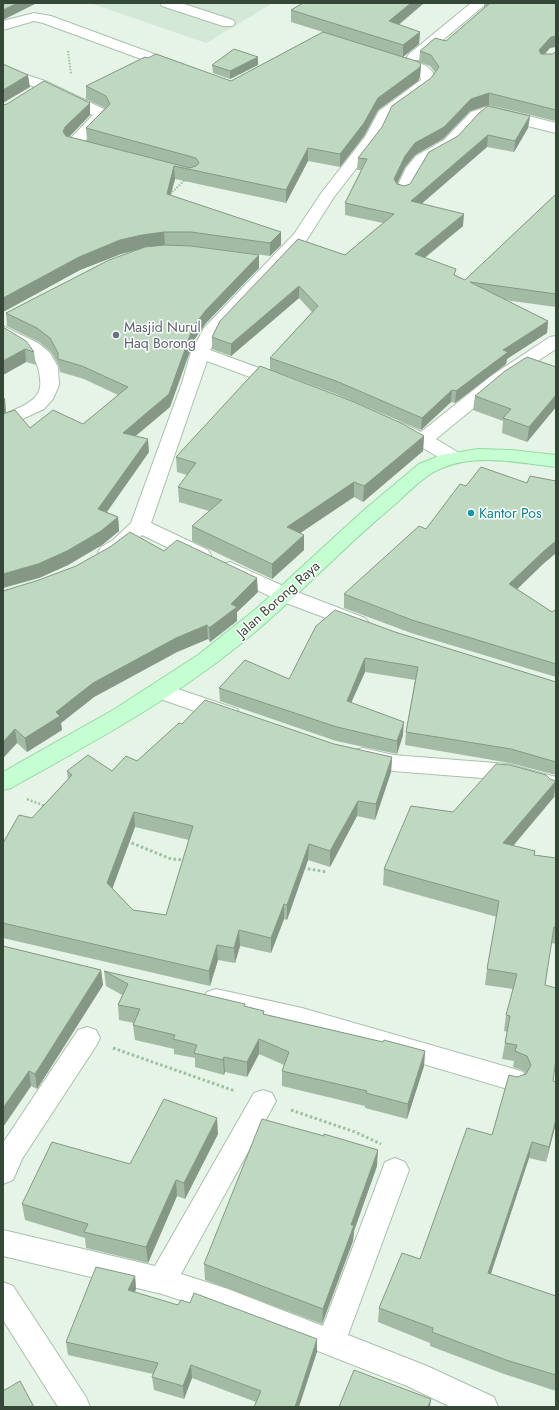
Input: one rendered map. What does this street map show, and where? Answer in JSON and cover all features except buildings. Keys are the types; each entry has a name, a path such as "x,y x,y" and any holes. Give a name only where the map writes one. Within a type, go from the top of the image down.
{"main road":[{"name":"Jalan Borong Raya","path":"3,782 160,691 232,641 285,595 373,512 425,469 436,463 452,458 505,456 556,462"}],"street":[{"path":"167,3 228,23"},
{"path":"196,13 212,3"},
{"path":"406,64 480,3"},
{"path":"3,26 34,17 46,19 195,74"},
{"path":"95,560 120,545 140,526 186,397 200,352 213,328 266,262 304,232 328,195 372,138 384,114 430,80 428,74 424,70 376,54"},
{"path":"3,71 44,86 101,113 101,116 73,144 113,155"},
{"path":"28,97 44,86"},
{"path":"403,191 411,173 421,159 452,142 466,124 480,114 489,111 556,128"},
{"path":"3,422 37,405 44,398 50,385 49,367 44,357 5,323"},
{"path":"423,440 497,380 556,341"},
{"path":"200,352 297,388"},
{"path":"382,422 423,440 452,458"},
{"path":"140,526 285,595 373,628"},
{"path":"160,691 246,721"},
{"path":"342,751 393,764 508,772 552,784 556,788"},
{"path":"194,994 302,1018 514,1080"},
{"path":"3,1172 12,1152 87,1038"},
{"path":"162,1281 263,1101"},
{"path":"331,1343 395,1170"},
{"path":"3,1243 162,1281 228,1302 417,1376 483,1407"},
{"path":"3,1294 75,1407"}],"path":[{"path":"65,26 72,79"},
{"path":"167,197 190,175"},
{"path":"24,798 53,810"},
{"path":"123,840 171,859 187,860"},
{"path":"297,867 327,872"}],"shaded area":[{"path":"90,3 273,3 206,43"}],"place":[{"name":"Masjid Nurul Haq Borong","path":"116,335"},
{"name":"Kantor Pos","path":"471,513"}]}
